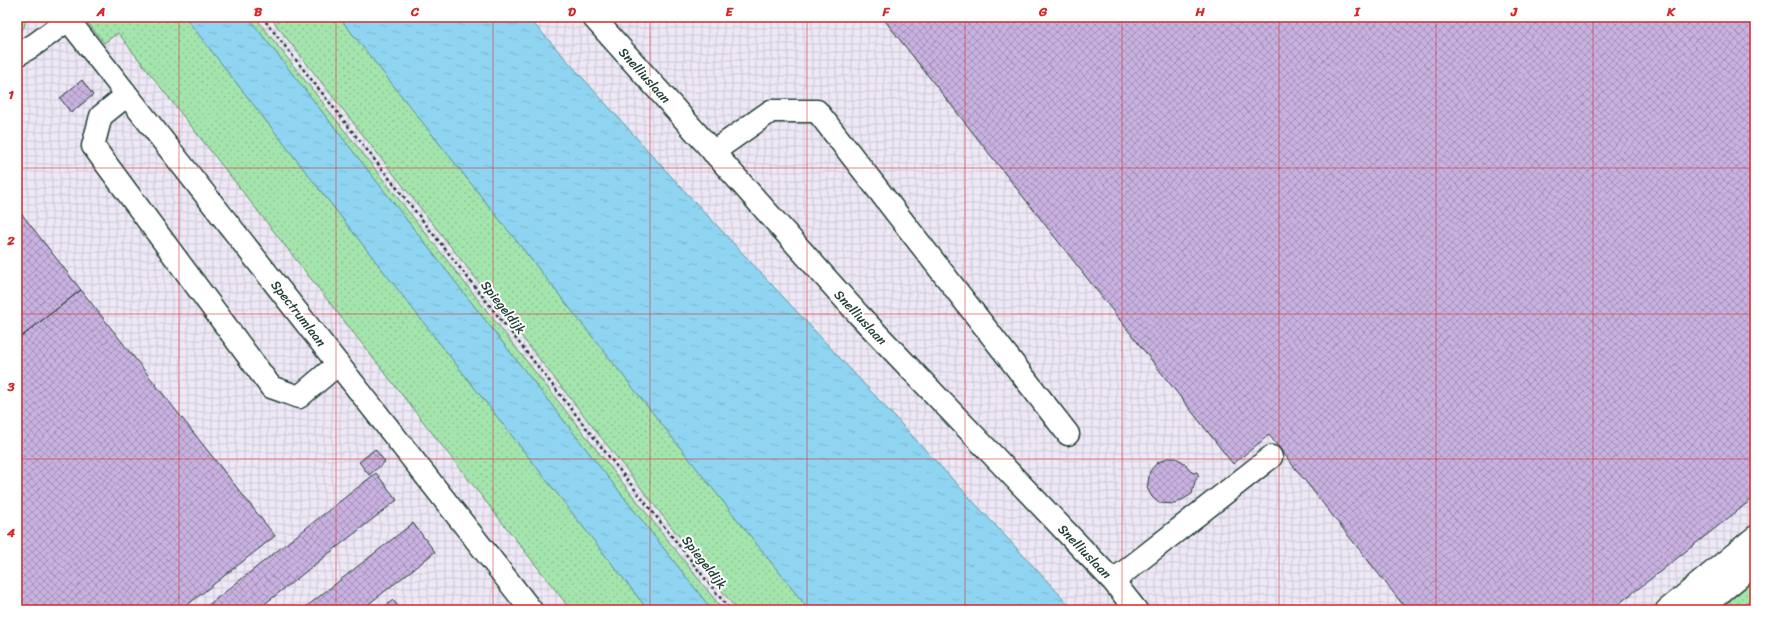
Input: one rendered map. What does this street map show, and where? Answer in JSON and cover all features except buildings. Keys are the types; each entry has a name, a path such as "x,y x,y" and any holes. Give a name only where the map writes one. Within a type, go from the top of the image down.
{"street":[{"name":"Snelliuslaan","path":"593,17 859,316 1113,581 1136,610"},
{"path":"17,55 34,45 67,18"},
{"name":"Spectrumlaan","path":"67,18 531,610"},
{"path":"127,95 101,116 93,146 271,387 299,397 338,364"},
{"path":"713,152 771,112 817,111 1068,434"},
{"path":"1113,581 1271,457"},
{"path":"1667,610 1755,537"},
{"path":"1699,610 1755,564"}],"path":[{"name":"Spiegeldijk","path":"262,17 730,610"},
{"path":"1748,610 1755,606"}],"shaded area":[{"path":"17,17 1755,17 1755,610 17,610"}],"green space":[{"path":"17,17 27,17 24,27 17,37"},
{"path":"83,17 185,17 648,610 571,610 118,33 104,43"},
{"path":"248,17 255,17 723,610 712,610"},
{"path":"270,17 339,17 809,610 737,610"},
{"path":"1755,580 1755,597 1734,610 1714,610 1745,585"}],"water":[{"path":"185,17 248,17 712,610 648,610"},
{"path":"339,17 528,17 669,174 1074,610 809,610"}]}
